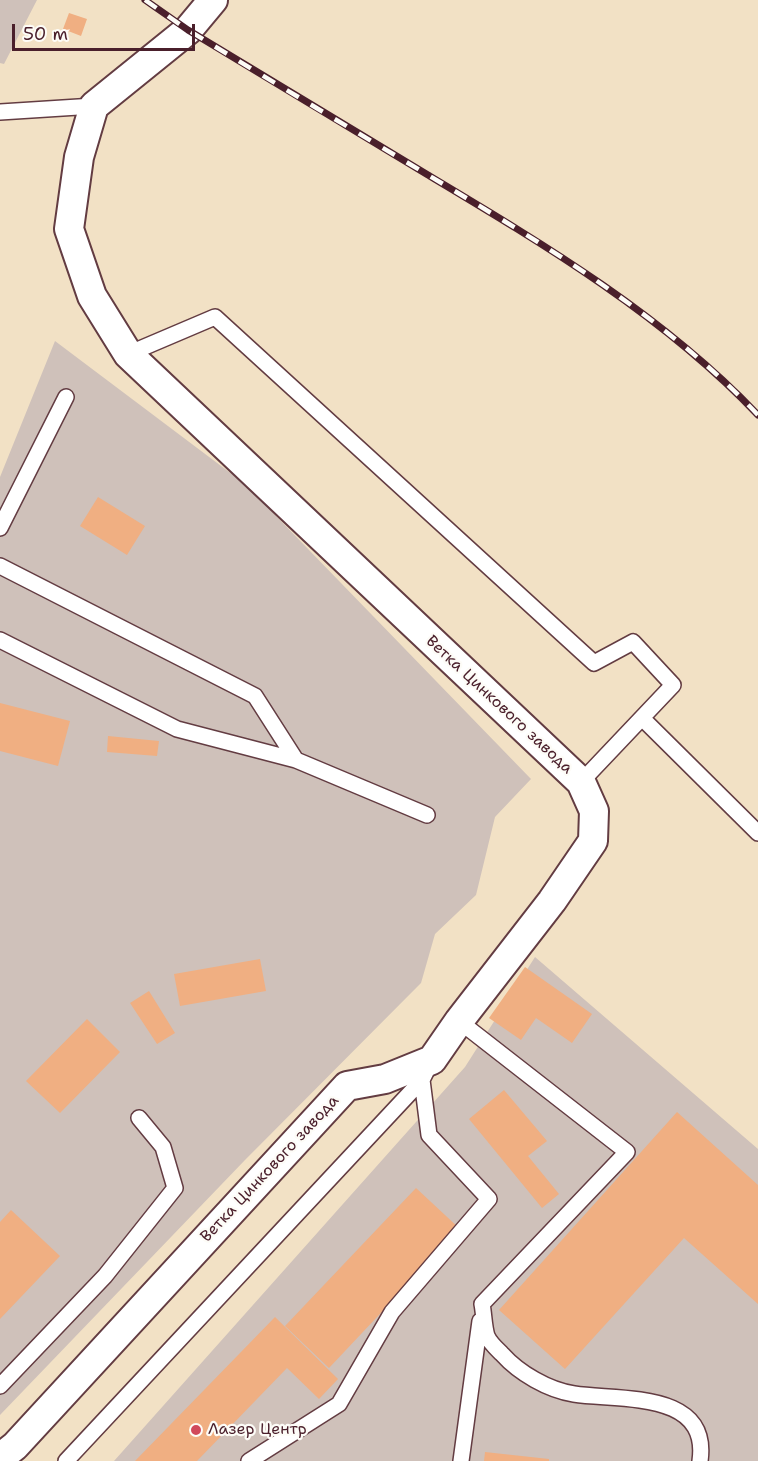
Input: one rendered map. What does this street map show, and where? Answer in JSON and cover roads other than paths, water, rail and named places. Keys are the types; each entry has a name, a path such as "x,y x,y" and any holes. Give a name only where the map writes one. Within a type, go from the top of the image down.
{"street":[{"path":"94,106 188,30 213,0"},
{"name":"Ветка Цинкового завода","path":"11,1455 348,1086 427,1070 459,1021 552,901 593,841 594,811 581,782 128,354 92,296 69,229 79,156 94,106"}],"lane":[{"path":"0,112 94,106"},
{"path":"128,354 215,317 594,663 633,642 673,685 581,782"},
{"path":"0,528 66,397"},
{"path":"0,566 255,696 296,760"},
{"path":"0,640 177,729 296,760 427,815"},
{"path":"642,718 758,832"},
{"path":"459,1021 627,1152 482,1304 461,1461"},
{"path":"66,1461 427,1070"},
{"path":"249,1461 339,1404 392,1312 489,1199 429,1135 427,1070"},
{"path":"0,1386 105,1276 175,1188 164,1147 139,1118"},
{"path":"482,1304 487,1337 508,1362 551,1387 573,1394 617,1397 679,1409 690,1418 699,1435 700,1461"}],"railway":[{"path":"145,0 188,30 516,228 602,284 683,346 722,379 758,415"}],"place":[{"name":"Лазер Центр","path":"196,1430"}]}
